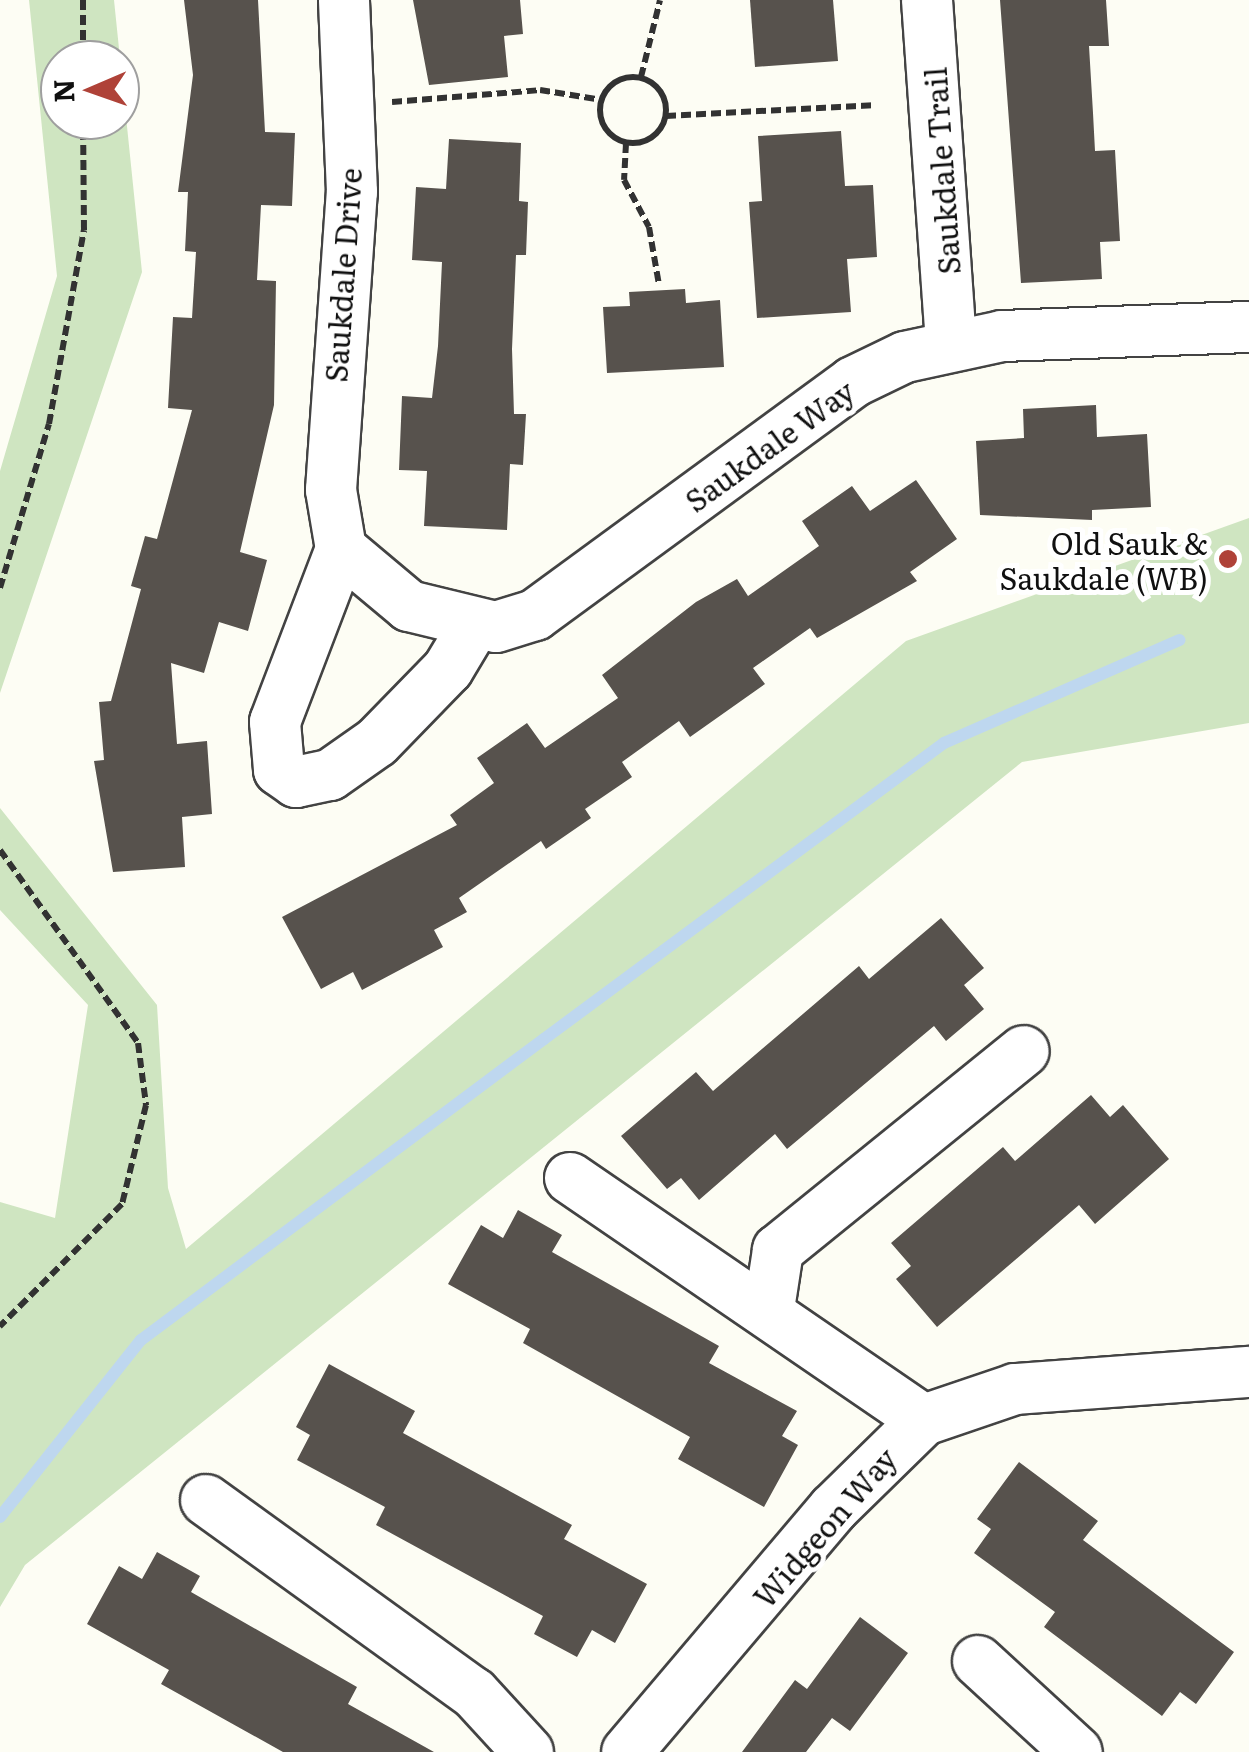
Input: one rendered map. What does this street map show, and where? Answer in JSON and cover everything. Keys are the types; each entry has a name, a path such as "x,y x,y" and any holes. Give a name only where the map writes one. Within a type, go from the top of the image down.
{"street":[{"name":"Saukdale Drive","path":"341,549 330,490 352,192 344,0"},
{"name":"Saukdale Trail","path":"927,0 952,343"},
{"name":"Saukdale Way","path":"341,549 409,606 496,627 535,615 854,382 952,343 1249,327"},
{"path":"341,549 274,722 279,770 296,782 330,776 377,742 448,669 475,624"},
{"path":"769,1309 778,1250 1024,1051"},
{"path":"570,1178 769,1309 924,1420"},
{"name":"Widgeon Way","path":"627,1752 833,1509 924,1420 1015,1389 1249,1372"},
{"path":"206,1500 474,1692 528,1752"},
{"path":"978,1661 1078,1752"}],"path":[{"path":"83,0 83,40"},
{"path":"641,77 660,0"},
{"path":"641,77 662,94 666,116 649,139 626,143 604,126 602,100 617,82 641,77"},
{"path":"380,103 540,90 602,100"},
{"path":"666,116 873,105"},
{"path":"0,588 49,424 84,230 84,140"},
{"path":"626,143 624,180 650,227 660,285"},
{"path":"0,850 138,1043 146,1105 122,1204 0,1326"}],"green space":[{"path":"29,0 114,0 118,40 40,40 40,108"},
{"path":"43,140 128,140 142,272 0,693 0,471 57,276"},
{"path":"1249,518 1249,723 1022,762 25,1565 0,1607 0,1202 55,1218 88,1005 0,910 0,808 157,1005 168,1188 186,1249 906,641"}],"building":[{"path":"184,0 258,0 265,132 295,133 292,206 261,205 257,280 276,281 274,405 240,552 267,560 248,631 219,622 204,673 171,663 177,744 207,741 212,814 182,817 185,867 113,872 94,761 104,760 99,702 111,701 141,589 131,586 145,536 157,539 192,410 168,408 173,317 192,318 196,252 185,251 188,192 178,192 193,75"},
{"path":"413,0 520,0 523,34 504,36 508,77 429,85"},
{"path":"750,0 833,0 838,61 755,67"},
{"path":"1000,0 1106,0 1109,46 1089,46 1095,151 1115,150 1120,241 1100,242 1102,279 1021,283"},
{"path":"841,131 845,186 873,185 877,257 847,259 851,312 757,318 749,202 762,201 758,136"},
{"path":"449,139 521,143 519,201 528,202 526,255 516,255 512,349 514,414 526,414 523,465 510,464 507,530 424,526 427,471 399,470 402,396 432,398 438,346 442,262 412,260 416,187 446,189"},
{"path":"685,289 686,303 720,300 724,367 607,373 603,307 630,306 629,292"},
{"path":"1096,405 1097,437 1147,434 1151,507 1092,510 1092,520 980,515 976,441 1024,438 1023,409"},
{"path":"916,480 957,539 910,572 917,581 817,638 810,628 753,668 765,684 690,737 679,721 622,762 632,777 585,809 591,818 546,849 541,841 459,898 467,912 434,930 443,947 362,990 353,972 321,989 282,917 457,825 450,815 494,783 477,758 527,723 545,748 618,698 602,675 696,602 737,579 748,596 819,546 802,521 852,486 870,511"},
{"path":"941,918 984,968 964,985 984,1009 946,1041 934,1026 787,1149 775,1134 699,1200 681,1178 667,1189 621,1136 696,1072 713,1091 859,966 869,979"},
{"path":"1091,1095 1110,1117 1123,1105 1169,1159 1095,1224 1079,1205 937,1327 896,1279 911,1266 891,1243 1003,1147 1015,1161"},
{"path":"518,1210 562,1235 552,1252 719,1346 709,1363 797,1411 782,1436 798,1445 764,1507 678,1459 690,1437 523,1343 530,1329 448,1284 481,1225 503,1238"},
{"path":"329,1364 415,1411 403,1433 572,1525 564,1539 647,1584 615,1643 592,1630 577,1657 534,1634 543,1616 376,1525 385,1507 297,1460 310,1435 296,1427"},
{"path":"1019,1462 1098,1521 1083,1540 1234,1652 1196,1704 1180,1692 1162,1716 1044,1627 1055,1612 974,1553 991,1529 977,1519"},
{"path":"157,1552 200,1576 191,1592 357,1687 348,1704 434,1752 283,1752 161,1684 169,1670 87,1624 119,1566 142,1579"},
{"path":"860,1617 908,1653 850,1731 832,1718 806,1752 742,1752 795,1680 807,1689"}],"waterway":[{"path":"0,1517 141,1340 544,1039 944,743 1180,640"}],"place":[{"name":"Old Sauk & Saukdale (WB)","path":"1228,559"}]}
